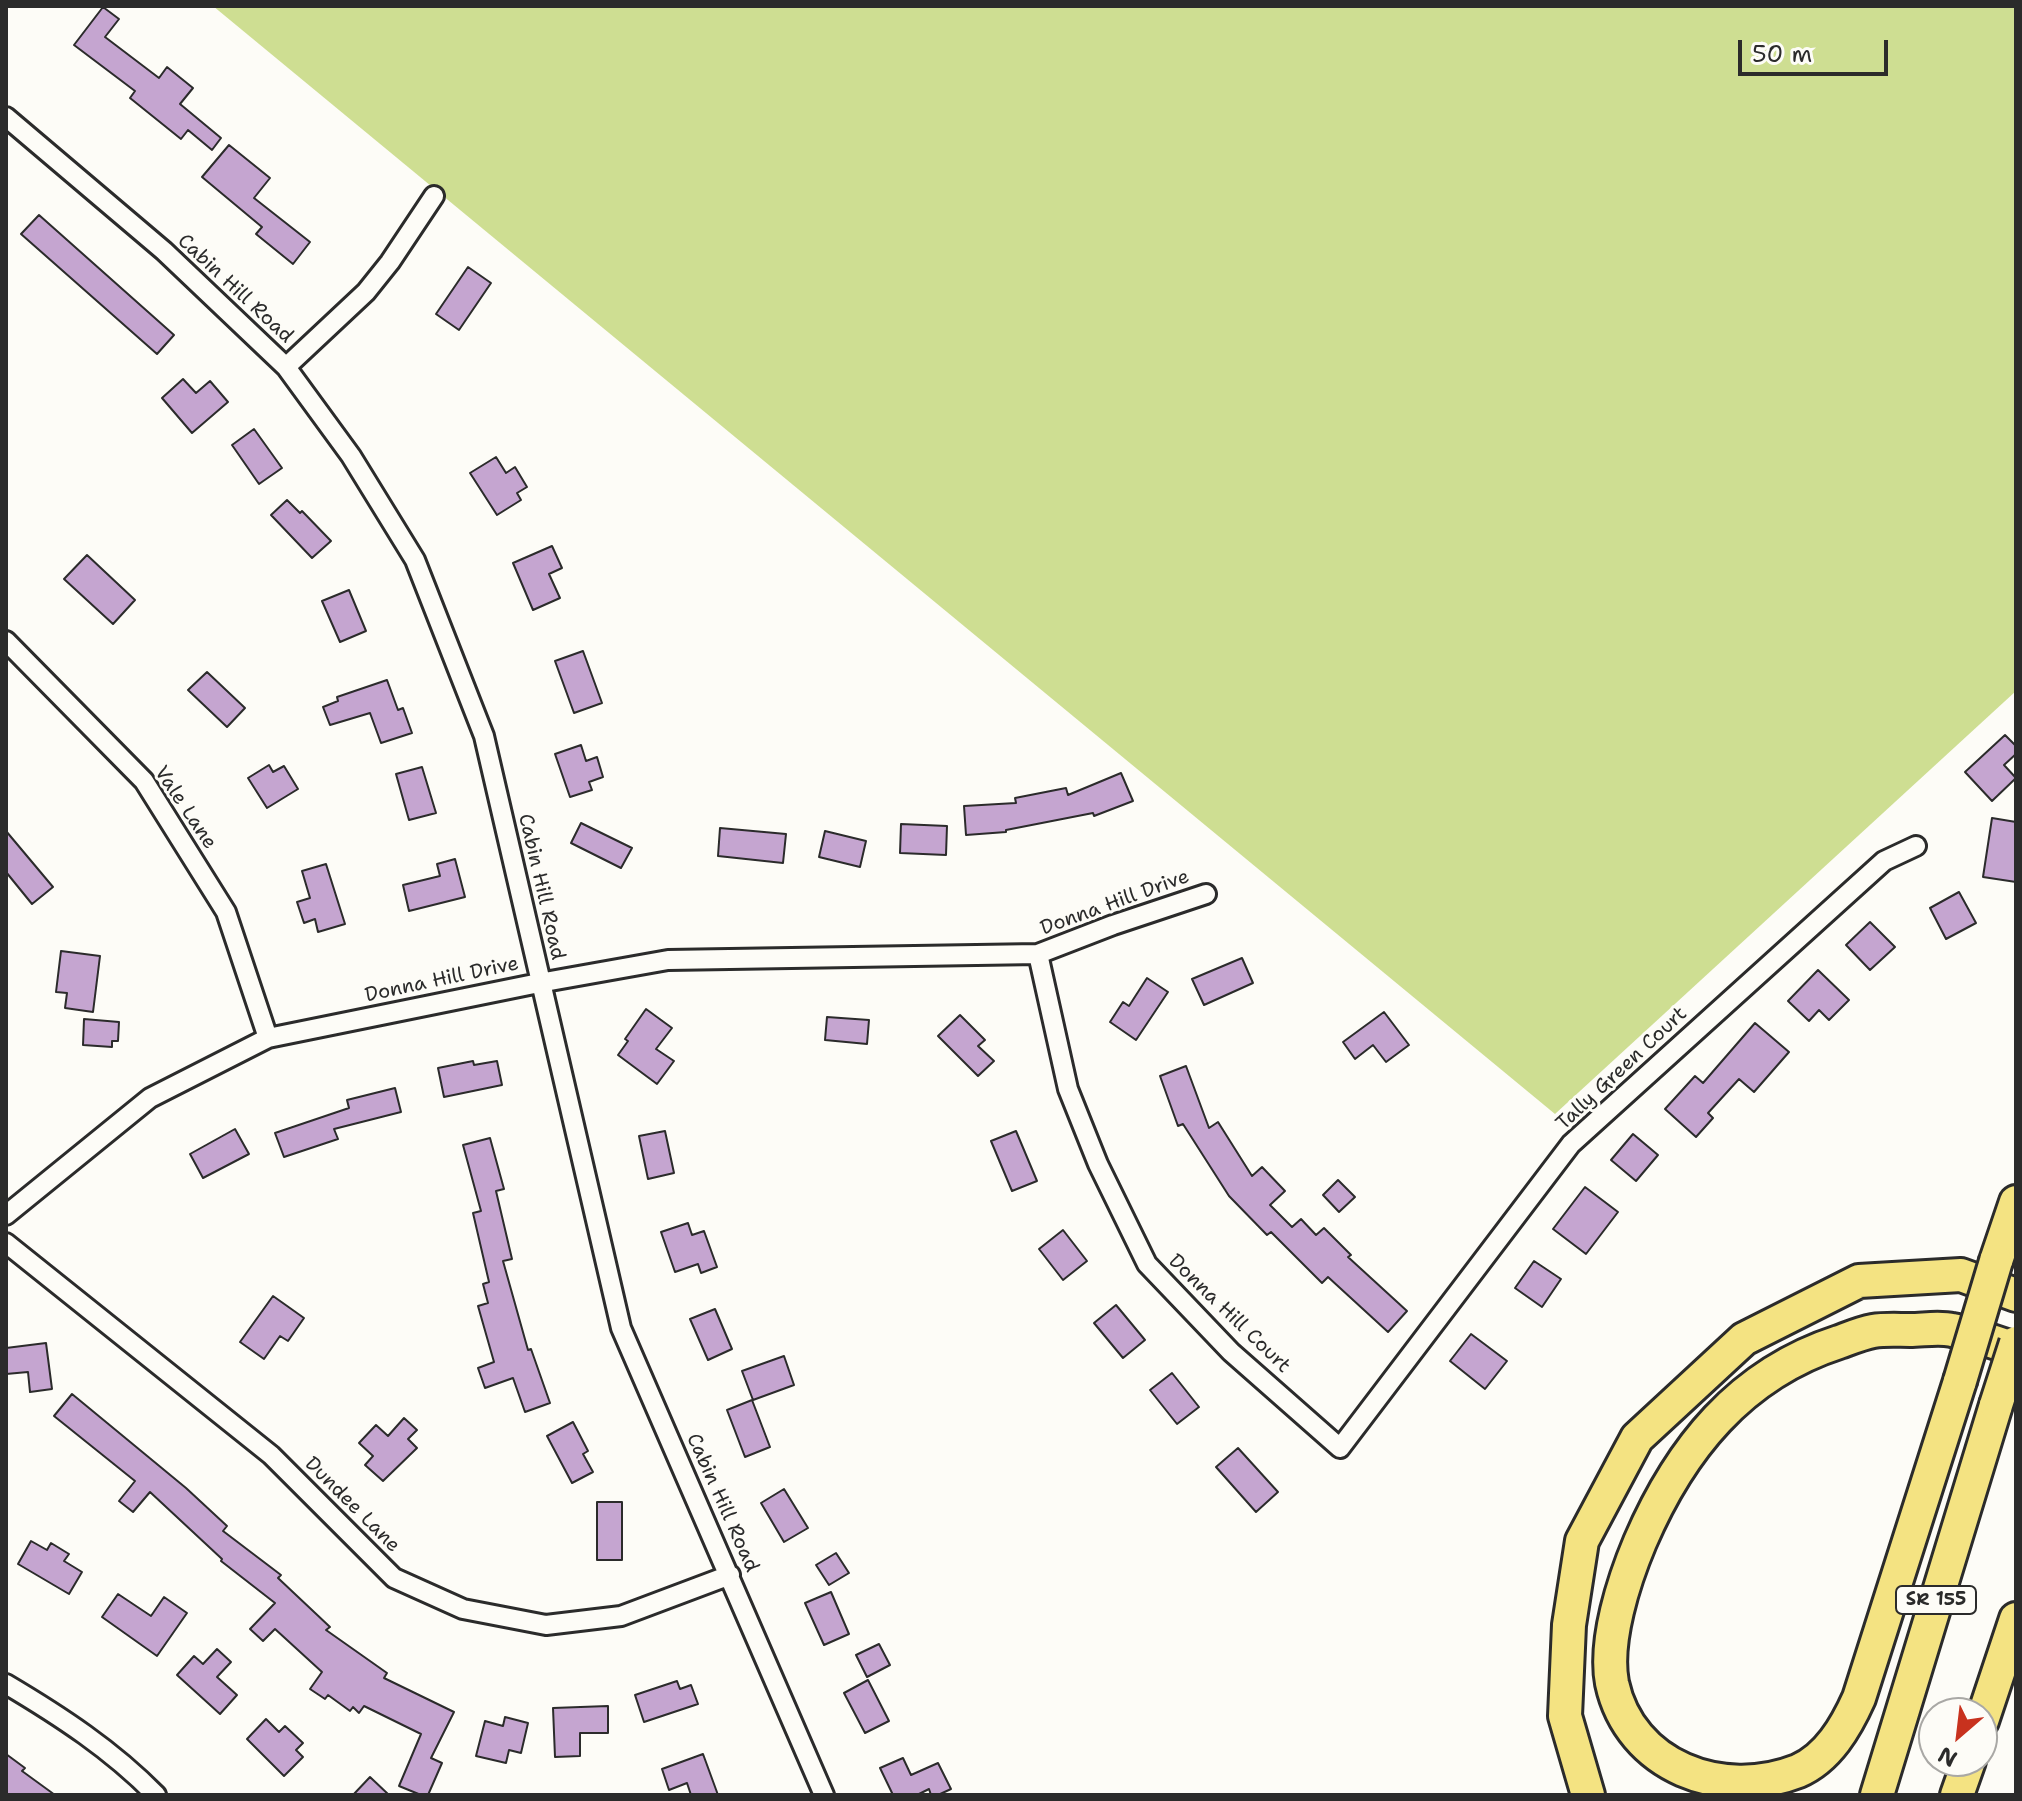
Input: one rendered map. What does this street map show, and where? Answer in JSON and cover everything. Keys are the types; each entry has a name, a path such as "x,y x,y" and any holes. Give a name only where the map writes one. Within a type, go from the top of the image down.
{"highway":[{"path":"2016,1202 1996,1261 1960,1381 1859,1698 1844,1730 1799,1771 1756,1784 1722,1784 1683,1774 1655,1754 1626,1723 1612,1682 1612,1632 1632,1560 1655,1507 1702,1433 1750,1386 1808,1352 1874,1330 1950,1329 2016,1346"},
{"path":"1588,1795 1565,1716 1569,1625 1582,1541 1637,1438 1744,1339 1859,1281 1961,1275 2016,1295"},
{"name":"SR 155","path":"1877,1795 2016,1346"},
{"path":"1990,1697 2016,1619"}],"street":[{"name":"Cabin Hill Road","path":"6,117 164,251 286,367 351,456 415,560 484,736 621,1328 824,1795"},
{"path":"286,367 366,292 434,196"},
{"name":"Vale Lane","path":"6,641 144,781 226,912 268,1038"},
{"name":"Tally Green Court","path":"1371,1407 1571,1144 1884,861 1916,846"},
{"name":"Donna Hill Drive","path":"6,1215 150,1098 268,1038 668,960 1038,954 1206,894"},
{"name":"Donna Hill Drive","path":"1038,954 1060,1056"},
{"name":"Donna Hill Court","path":"1060,1056 1068,1089 1098,1164 1147,1264 1231,1352 1340,1448 1371,1407"},
{"name":"Dundee Lane","path":"6,1243 271,1455 394,1578 463,1609 546,1625 621,1616 730,1575"},
{"path":"6,1684 66,1720 132,1771 156,1795"}],"green space":[{"path":"213,6 2016,6 2016,691 1555,1114"}],"building":[{"path":"103,7 119,19 105,37 159,78 167,67 193,88 180,104 221,138 212,150 188,130 181,139 130,98 135,91 74,45"},
{"path":"229,145 270,178 254,198 310,242 293,264 256,234 262,227 202,177"},
{"path":"39,215 174,335 157,354 21,234"},
{"path":"468,267 491,283 459,330 436,314"},
{"path":"183,379 196,393 210,381 228,402 192,433 162,398"},
{"path":"254,429 282,468 259,484 232,445"},
{"path":"496,457 506,473 515,467 527,487 517,493 521,500 497,515 470,473"},
{"path":"287,500 331,541 312,558 271,515"},
{"path":"552,546 562,568 549,574 560,598 533,610 513,563"},
{"path":"87,555 135,600 113,624 64,579"},
{"path":"349,590 366,631 340,642 322,601"},
{"path":"583,651 602,703 574,713 555,661"},
{"path":"207,672 245,708 227,727 188,690"},
{"path":"387,680 398,710 403,708 412,733 381,743 370,713 330,725 323,707 338,701 337,697"},
{"path":"2005,735 2016,746 2016,754 2004,765 2016,778 1992,801 1965,772"},
{"path":"581,745 586,761 597,757 603,777 589,782 592,790 570,797 555,754"},
{"path":"269,765 273,772 284,766 298,789 267,808 248,778"},
{"path":"422,767 436,813 409,820 396,774"},
{"path":"1121,773 1133,801 1094,816 1093,813 1006,832 966,835 964,806 1016,803 1015,798 1066,788 1068,795"},
{"path":"1992,818 2016,822 2016,882 1983,877"},
{"path":"581,823 632,848 621,868 571,843"},
{"path":"901,824 947,826 946,855 900,853"},
{"path":"720,828 786,834 783,863 718,856"},
{"path":"6,831 53,887 32,904 6,872"},
{"path":"825,831 866,841 860,867 819,857"},
{"path":"455,859 465,897 409,911 403,885 440,876 437,864"},
{"path":"326,864 345,924 318,932 315,919 304,923 297,902 310,898 302,871"},
{"path":"1959,892 1976,923 1946,939 1930,908"},
{"path":"1870,922 1895,947 1870,970 1846,945"},
{"path":"61,951 100,956 93,1012 65,1008 67,993 56,992"},
{"path":"1242,958 1253,983 1204,1005 1192,979"},
{"path":"1818,970 1849,1000 1829,1020 1819,1010 1809,1021 1788,1001"},
{"path":"1147,978 1168,992 1136,1040 1110,1022 1123,1002 1129,1006"},
{"path":"646,1009 672,1028 656,1049 674,1061 657,1084 618,1055"},
{"path":"1384,1012 1409,1045 1386,1062 1373,1045 1355,1059 1343,1042"},
{"path":"960,1015 985,1040 978,1046 994,1061 978,1076 938,1036"},
{"path":"827,1017 869,1020 867,1044 825,1040"},
{"path":"84,1019 119,1022 118,1041 112,1041 112,1047 83,1045"},
{"path":"1755,1023 1789,1052 1754,1092 1739,1079 1708,1113 1713,1118 1696,1137 1665,1109 1695,1076 1703,1083"},
{"path":"473,1061 474,1065 497,1061 502,1085 444,1097 438,1068"},
{"path":"1186,1066 1209,1128 1218,1122 1252,1176 1262,1167 1285,1191 1270,1205 1292,1227 1301,1219 1316,1235 1324,1228 1351,1255 1348,1257 1407,1311 1388,1332 1328,1277 1322,1283 1271,1232 1267,1235 1229,1196 1183,1124 1178,1126 1160,1076"},
{"path":"395,1088 401,1112 334,1129 338,1139 284,1157 275,1133 349,1108 347,1100"},
{"path":"235,1129 249,1154 203,1178 190,1154"},
{"path":"665,1131 674,1173 648,1179 639,1136"},
{"path":"1016,1131 1037,1181 1012,1191 991,1141"},
{"path":"1633,1134 1658,1155 1636,1181 1611,1160"},
{"path":"490,1138 504,1189 496,1191 512,1259 503,1261 528,1350 531,1349 550,1403 525,1412 513,1378 485,1388 478,1368 494,1362 478,1306 488,1303 483,1284 489,1282 473,1213 481,1211 463,1145"},
{"path":"1338,1180 1355,1197 1339,1212 1323,1195"},
{"path":"1585,1187 1618,1212 1586,1254 1553,1229"},
{"path":"688,1223 692,1235 704,1231 717,1267 701,1273 698,1264 675,1272 661,1232"},
{"path":"1063,1230 1087,1261 1063,1280 1039,1249"},
{"path":"1534,1261 1561,1279 1542,1307 1515,1288"},
{"path":"273,1296 304,1318 288,1341 280,1336 264,1359 240,1342"},
{"path":"1116,1305 1145,1340 1123,1358 1094,1323"},
{"path":"715,1309 732,1349 708,1360 690,1319"},
{"path":"1471,1334 1507,1361 1485,1389 1450,1361"},
{"path":"46,1343 52,1389 30,1392 28,1372 6,1374 6,1348"},
{"path":"784,1356 794,1385 753,1400 742,1371"},
{"path":"1172,1373 1199,1407 1177,1424 1150,1390"},
{"path":"72,1394 186,1488 227,1526 223,1531 281,1575 278,1578 330,1627 326,1630 387,1673 384,1678 454,1712 431,1758 442,1763 428,1795 399,1786 421,1734 364,1706 359,1713 353,1707 350,1711 328,1695 325,1699 310,1689 322,1672 275,1629 263,1641 250,1629 275,1603 221,1561 150,1492 133,1512 119,1501 135,1481 54,1416"},
{"path":"752,1400 770,1447 745,1457 727,1410"},
{"path":"404,1418 417,1430 408,1439 417,1448 383,1481 365,1465 373,1456 359,1443 376,1425 388,1436"},
{"path":"573,1422 588,1451 583,1454 593,1472 572,1483 547,1436"},
{"path":"1238,1448 1278,1492 1256,1512 1216,1467"},
{"path":"784,1489 808,1528 784,1542 761,1503"},
{"path":"597,1502 622,1502 622,1560 597,1560"},
{"path":"31,1541 47,1550 51,1543 69,1554 64,1561 82,1572 69,1594 18,1564"},
{"path":"836,1553 849,1573 829,1585 816,1565"},
{"path":"831,1592 849,1634 824,1645 805,1603"},
{"path":"118,1594 151,1616 164,1597 187,1613 157,1656 102,1617"},
{"path":"879,1644 890,1665 867,1677 856,1655"},
{"path":"217,1649 231,1662 217,1677 237,1695 220,1714 177,1675 194,1656 203,1664"},
{"path":"868,1680 889,1721 865,1733 844,1693"},
{"path":"677,1681 680,1689 691,1685 698,1704 644,1722 635,1695"},
{"path":"608,1706 608,1733 580,1733 580,1756 555,1757 553,1708"},
{"path":"505,1717 528,1723 521,1753 509,1750 506,1763 476,1756 485,1721 503,1726"},
{"path":"266,1719 279,1732 285,1726 303,1743 296,1750 303,1757 284,1776 247,1739"},
{"path":"6,1754 25,1768 22,1771 55,1795 6,1795"},
{"path":"703,1754 718,1795 691,1795 687,1783 669,1790 662,1769"},
{"path":"903,1758 911,1775 938,1763 951,1789 938,1795 931,1795 929,1789 917,1795 893,1795 880,1768"},
{"path":"370,1777 389,1795 353,1795"}]}
